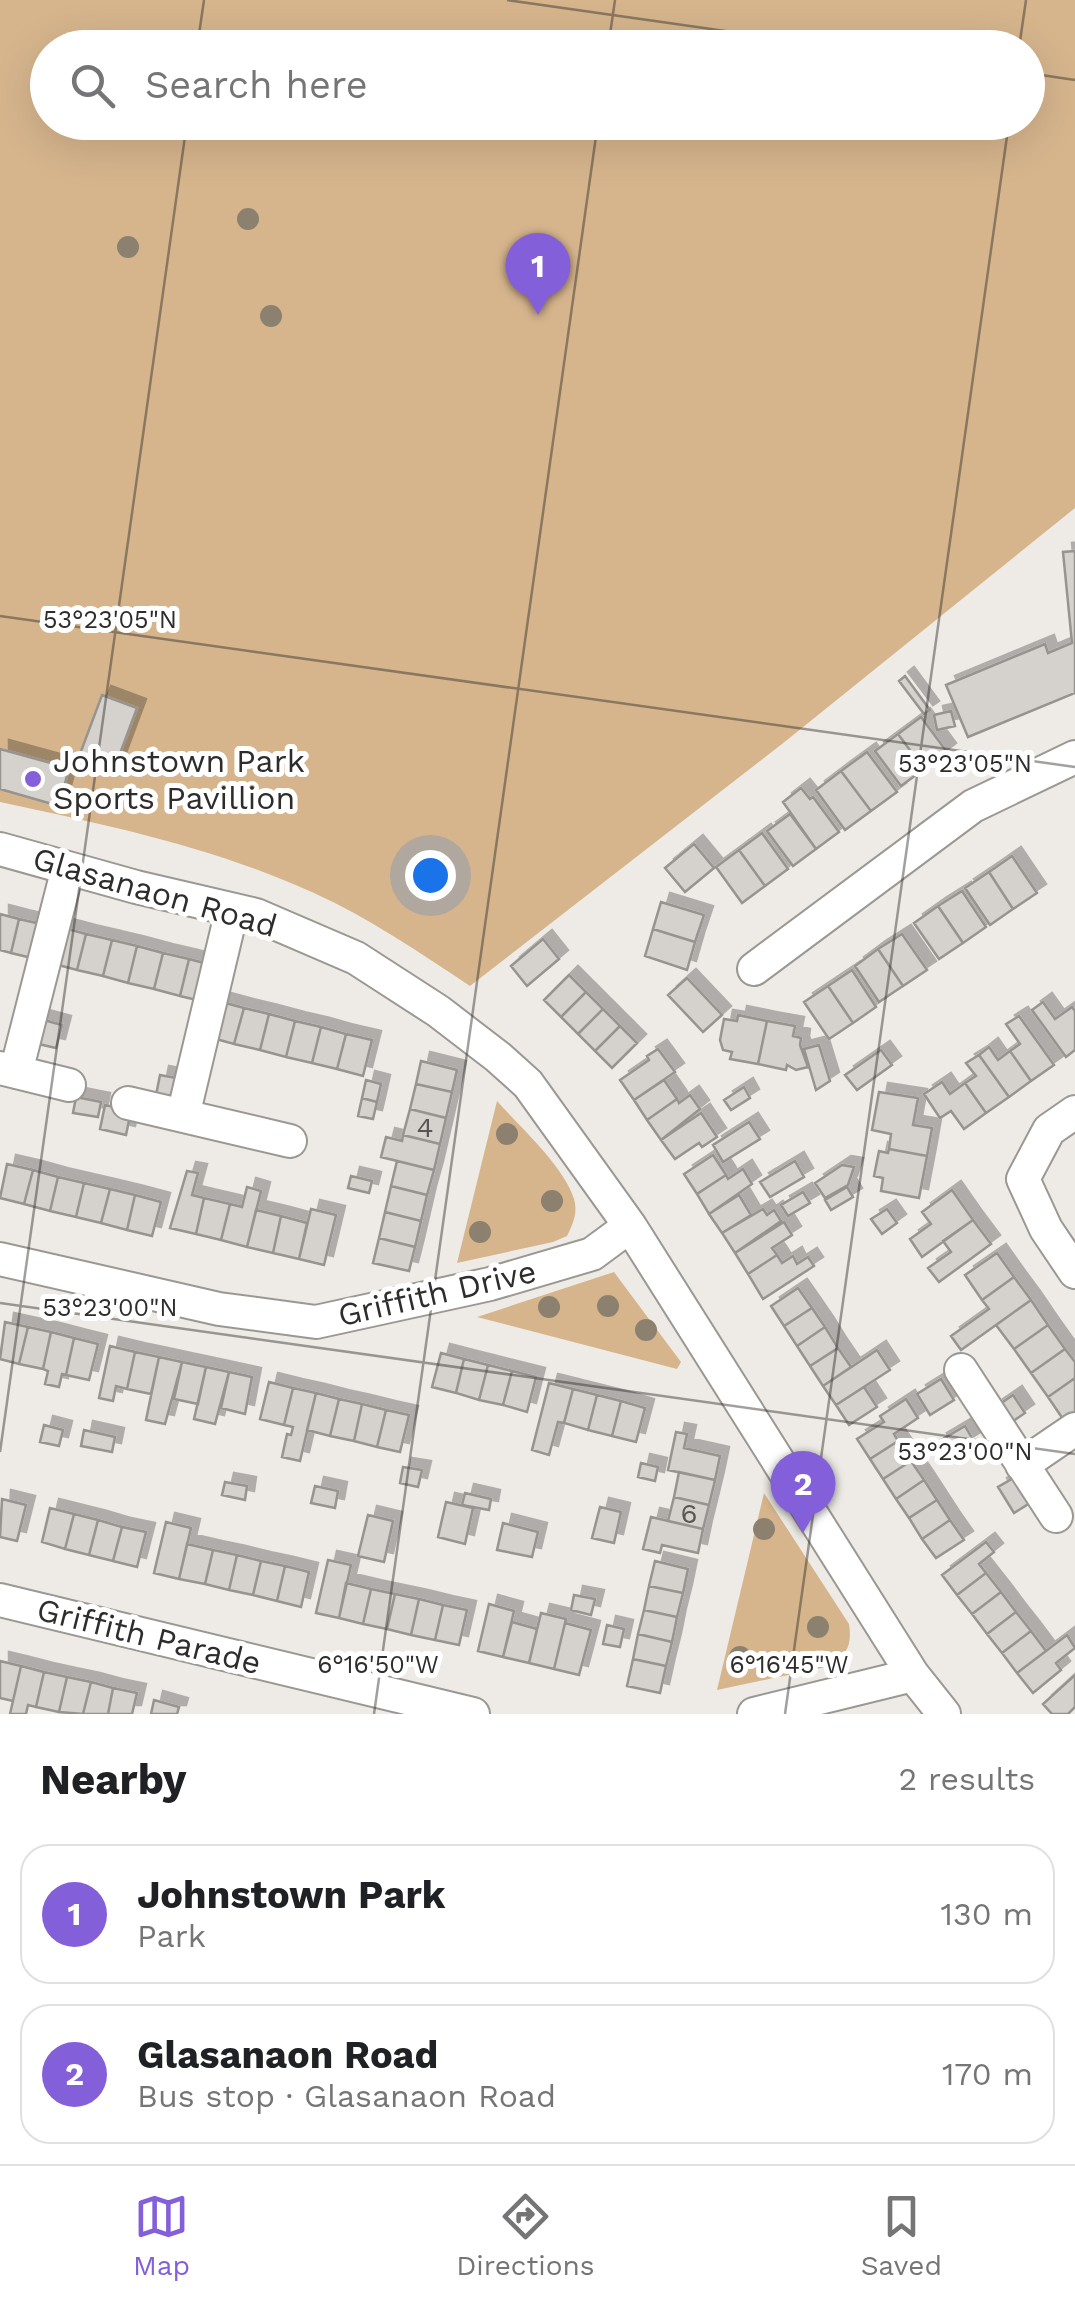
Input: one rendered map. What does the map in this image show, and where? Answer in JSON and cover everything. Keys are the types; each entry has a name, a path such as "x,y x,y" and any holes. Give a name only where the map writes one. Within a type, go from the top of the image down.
{"street":[{"path":"754,968 973,806 1075,757"},
{"name":"Glasanaon Road","path":"0,848 256,916 356,958 438,1011 528,1084 630,1226 913,1675 944,1714"},
{"path":"68,868 8,1070 70,1085"},
{"path":"184,1116 232,910"},
{"path":"128,1103 290,1142"},
{"path":"1075,1112 1049,1130 1023,1179 1046,1229 1075,1272"},
{"name":"Griffith Drive","path":"0,1258 219,1308 316,1322 490,1284 592,1254 630,1226"},
{"path":"961,1370 1056,1516"},
{"path":"1022,1464 1075,1429"},
{"name":"Griffith Parade","path":"0,1600 396,1705 473,1714"},
{"path":"754,1714 913,1675"}],"shaded area":[{"path":"0,0 1075,0 1075,508 782,744 470,986 393,936 314,893 237,863 80,819 0,802"},
{"path":"497,1101 561,1173 574,1199 574,1218 567,1236 553,1242 457,1263"},
{"path":"614,1272 681,1362 677,1369 477,1317"},
{"path":"764,1493 849,1624 849,1643 831,1666 717,1690"}],"building":[{"path":"1075,551 1075,693 968,737 946,685 1045,644 1048,653 1072,643 1063,552"},
{"path":"905,676 930,710 924,714 899,681"},
{"path":"102,695 137,708 112,775 77,762"},
{"path":"951,711 955,726 937,730 934,715"},
{"path":"921,717 947,752 924,769 898,734"},
{"path":"898,734 924,769 901,786 875,751"},
{"name":"Johnstown Park Sports Pavillion","path":"0,749 69,768 59,806 0,789"},
{"path":"867,752 897,792 871,811 841,771"},
{"path":"841,771 871,811 845,830 816,790"},
{"path":"801,788 810,799 813,797 839,832 816,849 783,802"},
{"path":"790,814 816,849 793,866 767,831"},
{"path":"762,833 788,869 765,886 739,850"},
{"path":"694,844 714,868 685,892 665,868"},
{"path":"739,850 765,886 742,903 716,867"},
{"path":"1012,856 1037,893 1013,909 989,872"},
{"path":"989,872 1013,909 990,925 965,888"},
{"path":"962,891 986,927 963,943 938,906"},
{"path":"661,902 704,915 695,942 653,929"},
{"path":"938,906 963,943 939,959 914,923"},
{"path":"0,914 19,919 11,953 0,950"},
{"path":"19,919 45,925 36,959 11,953"},
{"path":"60,927 86,934 77,970 51,963"},
{"path":"653,929 695,942 687,970 645,956"},
{"path":"86,934 112,940 103,976 77,970"},
{"path":"902,934 927,970 903,986 878,949"},
{"path":"543,939 559,959 527,986 511,966"},
{"path":"112,940 137,946 128,983 103,976"},
{"path":"137,946 163,953 154,989 128,983"},
{"path":"878,949 903,986 879,1002 855,966"},
{"path":"163,953 189,959 180,996 154,989"},
{"path":"189,959 215,966 205,1002 180,996"},
{"path":"852,970 876,1007 853,1023 828,986"},
{"path":"569,975 586,992 561,1017 544,1000"},
{"path":"687,978 722,1015 703,1032 668,995"},
{"path":"828,986 853,1023 829,1039 804,1002"},
{"path":"586,992 603,1009 578,1034 561,1017"},
{"path":"218,1001 244,1008 234,1044 209,1037"},
{"path":"1043,1002 1055,1019 1072,1007 1075,1011 1075,1050 1066,1057 1032,1010"},
{"path":"244,1008 269,1014 260,1050 234,1044"},
{"path":"603,1009 620,1026 595,1051 578,1034"},
{"path":"269,1014 295,1021 286,1057 260,1050"},
{"path":"738,1015 767,1021 758,1064 730,1059 732,1052 723,1050 720,1040 724,1019 737,1021"},
{"path":"1019,1016 1054,1065 1031,1081 1010,1051 1020,1044 1006,1024"},
{"path":"40,1019 62,1025 56,1048 34,1043"},
{"path":"295,1021 321,1027 312,1063 286,1057"},
{"path":"767,1021 795,1026 793,1036 801,1038 808,1067 796,1070 787,1065 786,1070 758,1064"},
{"path":"620,1026 637,1043 612,1068 595,1051"},
{"path":"321,1027 346,1034 337,1069 312,1063"},
{"path":"346,1034 372,1040 363,1076 337,1069"},
{"path":"819,1045 830,1081 816,1090 804,1049"},
{"path":"989,1047 998,1060 1010,1051 1031,1081 1009,1097 979,1055"},
{"path":"658,1049 675,1072 634,1100 620,1080"},
{"path":"881,1050 892,1065 857,1090 845,1075"},
{"path":"979,1055 1009,1097 986,1113 965,1083 976,1076 966,1063"},
{"path":"421,1061 457,1070 452,1092 416,1084"},
{"path":"160,1075 187,1080 182,1106 155,1100"},
{"path":"366,1080 381,1084 377,1102 362,1098"},
{"path":"664,1080 677,1099 647,1120 634,1100"},
{"path":"942,1082 950,1094 965,1083 986,1113 964,1129 951,1111 940,1118 924,1094"},
{"path":"416,1084 452,1092 446,1118 410,1109"},
{"path":"744,1087 750,1098 731,1110 724,1100"},
{"path":"879,1092 918,1098 913,1125 932,1128 927,1156 889,1149 891,1134 872,1130"},
{"path":"690,1095 700,1109 661,1140 647,1120 677,1099 679,1103"},
{"path":"76,1097 101,1102 98,1117 73,1113"},
{"path":"362,1098 377,1102 373,1119 358,1116"},
{"path":"105,1105 131,1111 126,1135 100,1129"},
{"path":"410,1109 446,1118 440,1144 403,1135"},
{"path":"701,1113 717,1137 702,1147 699,1143 675,1159 661,1140"},
{"path":"749,1122 760,1139 723,1162 713,1145"},
{"path":"403,1135 440,1144 434,1170 381,1157 386,1137 402,1141"},
{"path":"889,1149 927,1156 919,1198 881,1191 883,1178 874,1176 879,1151 888,1153"},
{"path":"713,1155 726,1175 697,1194 684,1174"},
{"path":"397,1161 434,1170 427,1195 391,1186"},
{"path":"795,1161 804,1177 770,1197 760,1182"},
{"path":"7,1164 33,1170 24,1204 0,1198"},
{"path":"842,1165 854,1167 848,1185 825,1198 815,1183"},
{"path":"743,1169 752,1184 709,1214 697,1194"},
{"path":"33,1170 58,1177 50,1211 24,1204"},
{"path":"187,1171 198,1173 192,1195 204,1198 196,1234 170,1228"},
{"path":"351,1176 372,1181 369,1193 348,1188"},
{"path":"58,1177 84,1183 76,1217 50,1211"},
{"path":"84,1183 110,1189 101,1223 76,1217"},
{"path":"391,1186 427,1195 421,1221 385,1212"},
{"path":"247,1187 261,1191 247,1247 221,1240 230,1204 242,1207"},
{"path":"847,1187 853,1197 831,1210 825,1200"},
{"path":"110,1189 135,1195 127,1230 101,1223"},
{"path":"952,1190 973,1220 922,1257 910,1239 931,1224 922,1212"},
{"path":"803,1192 810,1203 788,1216 781,1205"},
{"path":"135,1195 161,1202 152,1236 127,1230"},
{"path":"739,1195 751,1215 722,1233 709,1214"},
{"path":"204,1198 230,1204 221,1240 196,1234"},
{"path":"311,1209 336,1215 324,1265 299,1259"},
{"path":"763,1209 767,1215 774,1210 781,1221 735,1253 722,1233"},
{"path":"887,1209 897,1223 882,1234 871,1219"},
{"path":"256,1210 281,1216 273,1253 247,1247"},
{"path":"385,1212 421,1221 415,1247 379,1238"},
{"path":"281,1216 307,1223 299,1259 273,1253"},
{"path":"973,1220 991,1244 939,1282 928,1268 951,1252 943,1241"},
{"path":"784,1222 792,1235 772,1248 777,1255 748,1274 735,1253"},
{"path":"379,1238 415,1247 409,1271 373,1263"},
{"path":"997,1253 1014,1277 982,1300 965,1275"},
{"path":"777,1255 782,1263 793,1256 797,1264 808,1257 814,1266 763,1299 748,1274"},
{"path":"1014,1277 1031,1300 961,1350 951,1336 989,1309 982,1300"},
{"path":"798,1288 812,1308 784,1326 771,1306"},
{"path":"1031,1300 1048,1325 1014,1349 996,1325"},
{"path":"812,1308 825,1327 797,1346 784,1326"},
{"path":"5,1322 28,1327 19,1364 0,1359"},
{"path":"1048,1325 1065,1349 1031,1373 1014,1349"},
{"path":"28,1327 51,1332 43,1369 19,1364"},
{"path":"825,1327 838,1348 810,1366 797,1346"},
{"path":"51,1332 74,1338 66,1375 62,1374 59,1387 45,1384 48,1371 43,1369"},
{"path":"74,1338 98,1344 89,1380 66,1375"},
{"path":"110,1346 135,1352 127,1389 116,1386 113,1401 99,1398"},
{"path":"838,1348 851,1367 823,1386 810,1366"},
{"path":"1065,1349 1075,1362 1075,1378 1048,1397 1031,1373"},
{"path":"877,1350 890,1370 836,1405 823,1386"},
{"path":"135,1352 159,1357 151,1394 127,1389"},
{"path":"441,1353 464,1359 456,1393 432,1387"},
{"path":"159,1357 182,1362 165,1424 146,1420"},
{"path":"464,1359 488,1365 479,1400 456,1393"},
{"path":"182,1362 206,1367 198,1404 174,1399"},
{"path":"488,1365 512,1371 503,1405 479,1400"},
{"path":"206,1367 229,1372 215,1424 194,1419"},
{"path":"512,1371 536,1377 527,1412 503,1405"},
{"path":"229,1372 252,1377 245,1414 221,1408"},
{"path":"1075,1378 1075,1415 1065,1422 1048,1397"},
{"path":"941,1379 954,1400 930,1415 917,1394"},
{"path":"269,1382 293,1388 284,1425 260,1419"},
{"path":"549,1383 573,1389 564,1423 558,1422 549,1455 532,1450"},
{"path":"864,1387 877,1407 849,1425 836,1405"},
{"path":"293,1388 316,1393 300,1461 282,1457 287,1434 291,1435 293,1427 284,1425"},
{"path":"573,1389 597,1395 588,1430 564,1423"},
{"path":"316,1393 339,1399 330,1436 307,1430"},
{"path":"597,1395 621,1401 612,1436 588,1430"},
{"path":"1013,1395 1025,1413 1006,1426 994,1408"},
{"path":"339,1399 362,1404 354,1441 330,1436"},
{"path":"906,1399 918,1418 894,1434 898,1441 870,1459 857,1439 884,1422 880,1416"},
{"path":"621,1401 645,1408 636,1442 612,1436"},
{"path":"362,1404 386,1410 377,1447 354,1441"},
{"path":"386,1410 409,1415 400,1452 377,1447"},
{"path":"44,1425 63,1430 59,1446 40,1442"},
{"path":"965,1426 973,1440 947,1456 938,1442"},
{"path":"84,1430 115,1437 112,1452 81,1446"},
{"path":"676,1432 687,1434 684,1448 720,1456 715,1480 668,1470"},
{"path":"898,1441 911,1461 883,1479 870,1459"},
{"path":"911,1461 924,1480 896,1499 883,1479"},
{"path":"641,1463 658,1467 655,1481 638,1477"},
{"path":"403,1467 422,1470 418,1487 400,1483"},
{"path":"679,1472 715,1480 709,1505 674,1497"},
{"path":"1017,1476 1033,1501 1014,1513 998,1487"},
{"path":"924,1480 937,1500 909,1518 896,1499"},
{"path":"225,1482 247,1486 245,1500 222,1495"},
{"path":"315,1486 338,1491 335,1508 311,1503"},
{"path":"465,1493 491,1499 489,1510 462,1505"},
{"path":"674,1497 709,1505 703,1529 668,1521"},
{"path":"2,1499 26,1505 17,1541 0,1537"},
{"path":"937,1500 950,1520 922,1539 909,1518"},
{"path":"446,1502 473,1508 465,1544 438,1537"},
{"path":"600,1507 621,1512 614,1543 592,1538"},
{"path":"50,1508 74,1514 65,1549 42,1542"},
{"path":"74,1514 98,1520 89,1555 65,1549"},
{"path":"368,1515 393,1521 384,1562 358,1556"},
{"path":"651,1517 703,1529 698,1553 662,1545 660,1553 643,1549"},
{"path":"98,1520 122,1527 113,1561 89,1555"},
{"path":"950,1520 964,1540 936,1558 922,1539"},
{"path":"166,1522 191,1528 179,1579 154,1573"},
{"path":"503,1523 538,1532 532,1557 497,1550"},
{"path":"122,1527 146,1532 137,1567 113,1561"},
{"path":"986,1542 994,1552 979,1564 986,1573 957,1595 942,1575"},
{"path":"187,1544 213,1550 205,1584 179,1579"},
{"path":"213,1550 237,1555 229,1590 205,1584"},
{"path":"237,1555 261,1561 253,1595 229,1590"},
{"path":"328,1560 351,1565 339,1618 316,1613"},
{"path":"261,1561 285,1566 277,1601 253,1595"},
{"path":"655,1561 688,1569 683,1593 649,1586"},
{"path":"285,1566 309,1572 301,1607 277,1601"},
{"path":"986,1573 1001,1592 972,1614 957,1595"},
{"path":"346,1583 371,1589 363,1624 339,1618"},
{"path":"649,1586 683,1593 677,1617 644,1610"},
{"path":"371,1589 395,1594 387,1629 363,1624"},
{"path":"1001,1592 1016,1612 987,1634 972,1614"},
{"path":"395,1594 419,1599 411,1635 387,1629"},
{"path":"574,1595 595,1599 591,1615 571,1610"},
{"path":"419,1599 443,1605 435,1640 411,1635"},
{"path":"489,1604 514,1611 503,1657 478,1651"},
{"path":"443,1605 467,1610 459,1645 435,1640"},
{"path":"644,1610 677,1617 672,1642 638,1634"},
{"path":"1016,1612 1031,1631 1002,1653 987,1634"},
{"path":"541,1613 566,1619 554,1669 529,1663"},
{"path":"512,1622 537,1629 529,1663 503,1657"},
{"path":"565,1623 591,1630 579,1675 554,1669"},
{"path":"607,1625 624,1629 620,1647 603,1644"},
{"path":"1031,1631 1046,1651 1017,1673 1002,1653"},
{"path":"638,1634 672,1642 666,1666 633,1659"},
{"path":"1067,1635 1075,1648 1056,1663 1061,1670 1033,1693 1017,1673"},
{"path":"633,1659 666,1666 660,1693 627,1686"},
{"path":"0,1661 21,1666 13,1701 0,1698"},
{"path":"21,1666 44,1672 36,1707 28,1705 26,1714 10,1714"},
{"path":"44,1672 67,1677 59,1712 36,1707"},
{"path":"1075,1675 1075,1707 1068,1714 1052,1714 1043,1704"},
{"path":"67,1677 91,1682 83,1714 59,1712"},
{"path":"91,1682 113,1688 108,1714 83,1714"},
{"path":"113,1688 137,1693 132,1714 108,1714"},
{"path":"154,1700 179,1707 177,1714 151,1714"}],"place":[{"name":"Johnstown Park","path":"538,315"},
{"name":"Johnstown Park Sports Pavillion","path":"33,779"},
{"name":"Glasanaon Road","path":"803,1533"}]}
